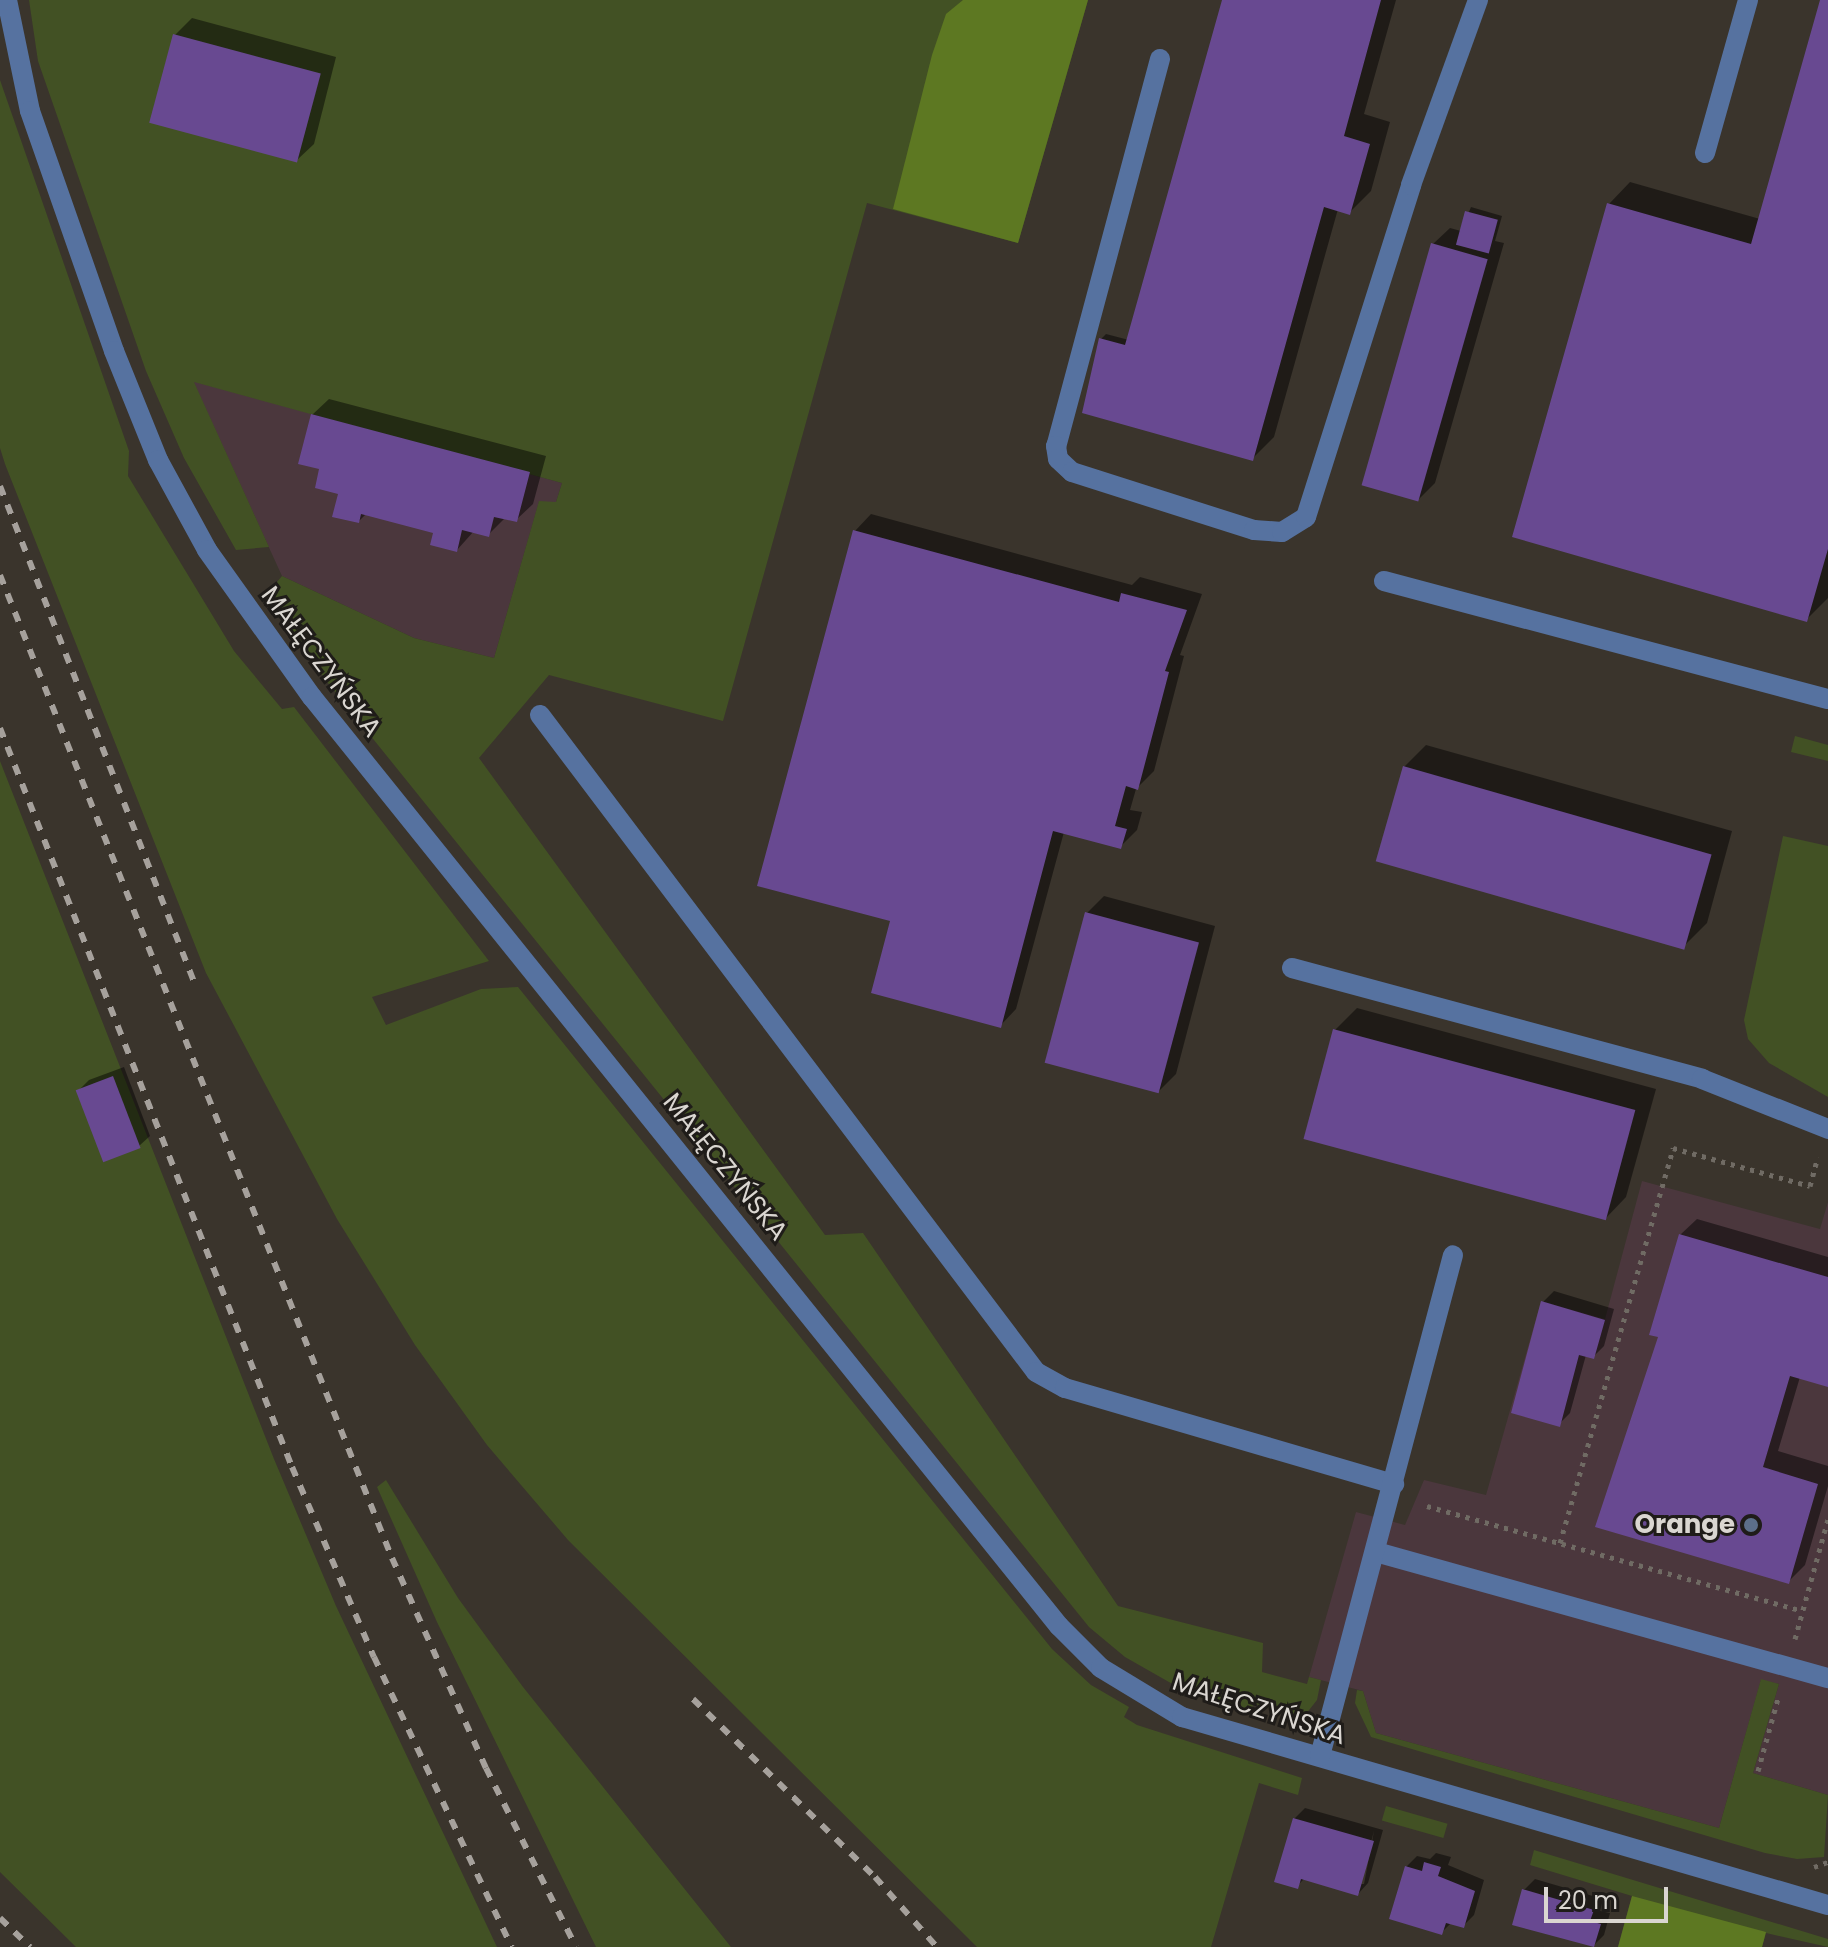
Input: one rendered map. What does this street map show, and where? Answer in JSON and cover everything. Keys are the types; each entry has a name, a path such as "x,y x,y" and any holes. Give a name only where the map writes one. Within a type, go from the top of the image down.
{"street":[{"name":"MAŁĘCZYŃSKA","path":"7,0 30,111 158,460 200,537 260,627 1059,1626 1101,1668 1182,1717 1828,1905"},
{"path":"1160,59 1056,446 1058,459 1072,472 1254,530 1282,532 1306,517 1411,185 1478,0"},
{"path":"1705,153 1748,0"},
{"path":"1384,581 1828,699"},
{"path":"540,715 1036,1372 1065,1388 1394,1484"},
{"path":"1292,968 1702,1079 1827,1128"},
{"path":"1320,1756 1453,1255"},
{"path":"1376,1552 1828,1678"}],"path":[{"path":"1560,1543 1673,1148 1810,1186 1827,1128"},
{"path":"1427,1506 1802,1611"}],"shaded area":[{"path":"193,381 562,483 556,502 539,502 494,658 414,638 282,576"},
{"path":"1642,1181 1820,1229 1828,1202 1828,1795 1753,1773 1779,1684 1761,1680 1719,1828 1376,1733 1363,1691 1309,1677 1356,1512 1405,1525 1424,1480 1486,1495 1541,1301 1605,1319"}],"green space":[{"path":"29,0 1088,0 1018,243 867,203 723,721 549,675 479,758 825,1235 863,1233 1118,1606 1263,1643 1262,1672 1307,1684 1309,1677 1321,1680 1317,1700 1302,1719 1253,1703 1252,1714 1190,1694 1125,1657 1089,1627 328,683 265,596 282,576 414,638 494,658 539,501 556,502 562,483 194,382 269,547 236,550 184,458 146,371 38,61"},
{"path":"963,0 1088,0 1018,243 893,209 932,55 946,14"},
{"path":"0,80 129,451 128,476 234,651 282,709 294,707 489,961 372,997 386,1025 481,989 518,987 1052,1649 1091,1685 1129,1707 1124,1717 1137,1725 1302,1778 1298,1795 1259,1783 1211,1947 977,1947 568,1540 487,1445 415,1345 337,1219 206,973 5,464 0,448"},
{"path":"1795,736 1828,745 1828,761 1791,752"},
{"path":"0,761 274,1459 336,1606 497,1947 76,1947 0,1872"},
{"path":"1783,836 1828,846 1828,1097 1769,1063 1748,1039 1744,1020"},
{"path":"386,1480 458,1598 523,1687 731,1947 596,1947 437,1622 377,1487"},
{"path":"1761,1679 1779,1684 1753,1773 1828,1795 1824,1857 1797,1859 1765,1853 1371,1737 1355,1703 1357,1690 1363,1691 1376,1733 1719,1828"},
{"path":"1386,1806 1448,1824 1443,1838 1382,1820"},
{"path":"1534,1850 1828,1939 1828,1947 1766,1933 1762,1947 1618,1947 1632,1896 1530,1865"},
{"path":"1632,1896 1766,1932 1762,1947 1618,1947"}],"building":[{"path":"1222,0 1381,0 1344,136 1370,144 1350,215 1324,207 1253,461 1082,413 1099,338 1125,345"},
{"path":"1820,0 1828,0 1828,549 1807,622 1512,537 1607,203 1751,244"},
{"path":"173,34 321,74 297,162 149,123"},
{"path":"1465,211 1498,220 1489,254 1456,245"},
{"path":"1431,243 1488,259 1418,502 1362,485"},
{"path":"311,414 530,472 517,522 494,517 489,537 462,530 457,552 430,545 433,533 361,514 359,523 332,517 338,494 315,488 319,469 298,464"},
{"path":"853,530 1119,602 1121,593 1187,610 1165,671 1169,672 1138,790 1126,786 1115,826 1127,829 1121,849 1053,831 1001,1028 871,993 890,921 757,886"},
{"path":"1403,766 1712,854 1684,950 1376,861"},
{"path":"1085,912 1199,943 1159,1093 1045,1063"},
{"path":"1333,1029 1635,1110 1606,1220 1303,1139"},
{"path":"113,1076 141,1148 103,1162 76,1090"},
{"path":"1679,1234 1828,1277 1828,1387 1790,1376 1763,1467 1818,1484 1789,1584 1595,1527 1658,1337 1649,1335"},
{"path":"1541,1301 1605,1320 1594,1359 1579,1355 1560,1427 1511,1413"},
{"path":"1293,1818 1374,1841 1358,1896 1301,1879 1298,1889 1274,1882"},
{"path":"1424,1862 1441,1867 1438,1876 1475,1891 1464,1928 1446,1923 1442,1935 1389,1919 1405,1866 1422,1871"},
{"path":"1522,1889 1594,1910 1590,1921 1601,1924 1594,1947 1512,1925"}],"railway":[{"path":"0,486 196,987"},
{"path":"0,575 392,1558 486,1768 576,1947"},
{"path":"0,728 292,1467 374,1657 512,1947"},
{"path":"693,1699 875,1877 937,1947"},
{"path":"0,1918 30,1947"}],"place":[{"name":"Orange","path":"1751,1525"}]}
